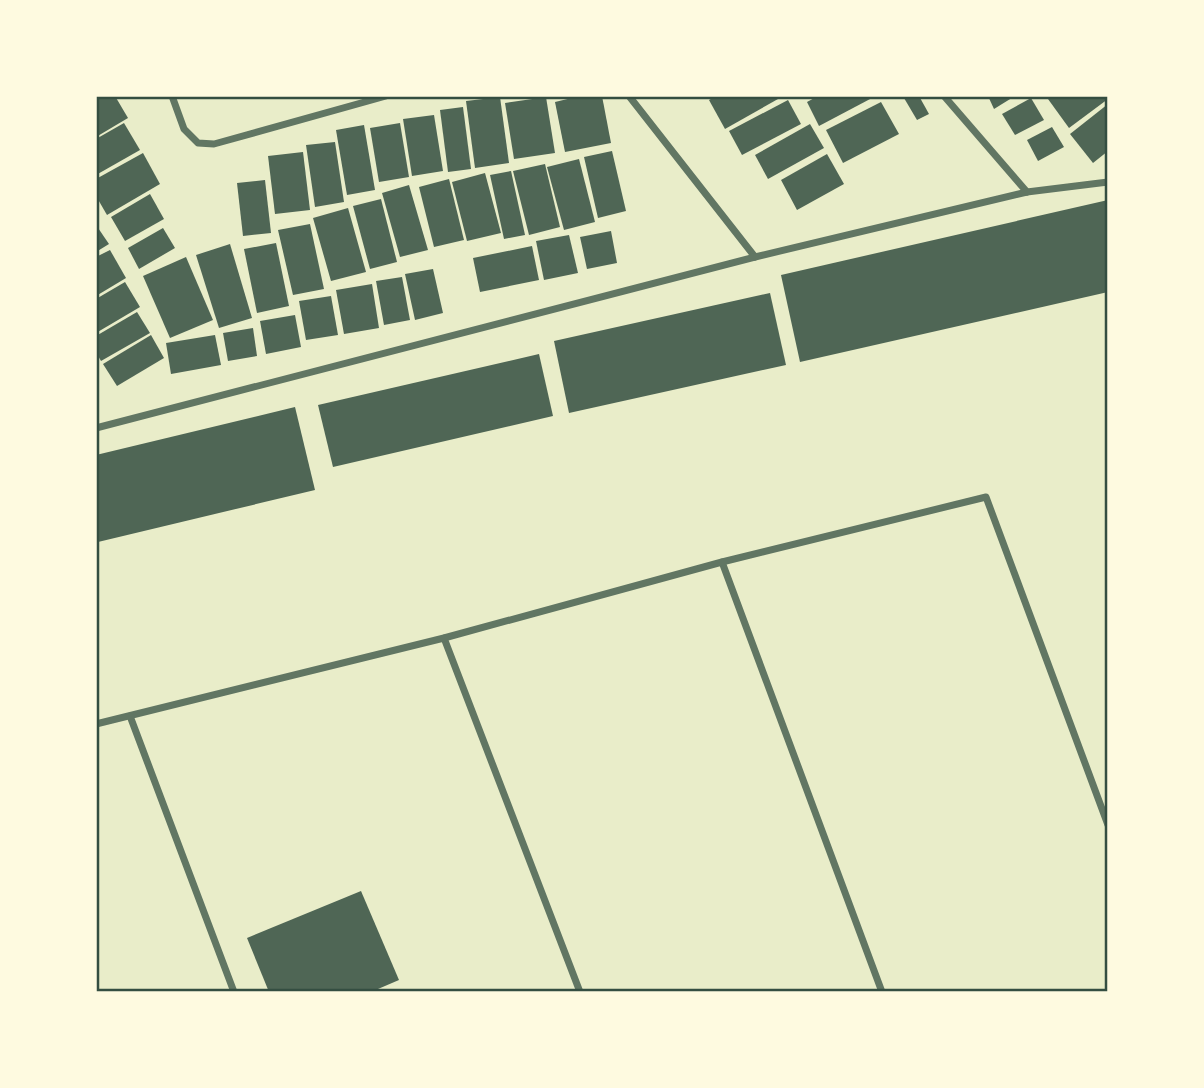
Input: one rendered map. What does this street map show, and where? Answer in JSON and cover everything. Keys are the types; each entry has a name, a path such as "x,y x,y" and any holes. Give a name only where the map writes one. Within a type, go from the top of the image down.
{"street":[{"path":"172,96 184,129 198,143 214,144 386,96"},
{"path":"629,96 755,257"},
{"path":"944,96 1027,192"},
{"path":"96,428 755,257 1027,192 1108,182"},
{"path":"96,724 444,638 722,562 986,498 1108,825"},
{"path":"722,562 882,992"},
{"path":"444,638 580,992"},
{"path":"130,716 234,992"}],"building":[{"path":"115,96 128,118 96,137 96,98"},
{"path":"580,96 602,96 611,143 565,152 555,102"},
{"path":"716,96 777,96 778,99 725,129 709,100"},
{"path":"818,96 872,98 819,126 807,102"},
{"path":"919,96 929,114 917,120 904,98"},
{"path":"988,96 1015,96 994,109"},
{"path":"1052,96 1108,96 1108,99 1069,128 1048,99"},
{"path":"500,97 509,163 475,168 466,101"},
{"path":"546,97 555,153 514,159 505,103"},
{"path":"1031,98 1044,120 1015,135 1002,114"},
{"path":"788,100 801,124 742,155 729,131"},
{"path":"881,102 899,134 843,163 826,130"},
{"path":"1108,104 1108,151 1093,163 1070,134"},
{"path":"463,107 471,169 448,172 440,110"},
{"path":"434,115 443,171 412,176 403,119"},
{"path":"124,123 140,150 96,175 96,139"},
{"path":"400,123 409,177 379,182 370,128"},
{"path":"810,124 824,148 768,179 755,155"},
{"path":"364,125 375,190 347,195 336,130"},
{"path":"1052,127 1064,147 1038,161 1027,140"},
{"path":"335,142 344,202 315,207 306,145"},
{"path":"612,151 626,211 598,218 584,157"},
{"path":"303,152 310,210 275,214 268,156"},
{"path":"143,153 160,184 107,215 96,196 96,179"},
{"path":"827,154 844,184 797,210 781,180"},
{"path":"579,159 595,222 564,230 547,167"},
{"path":"545,164 560,227 529,235 513,171"},
{"path":"511,171 525,235 504,239 490,175"},
{"path":"485,173 501,233 467,241 452,182"},
{"path":"449,179 464,240 434,247 419,187"},
{"path":"265,180 271,233 243,236 237,183"},
{"path":"409,185 428,250 400,257 382,193"},
{"path":"150,194 164,219 125,241 111,217"},
{"path":"381,199 397,262 370,269 353,206"},
{"path":"1108,200 1108,292 800,362 781,275"},
{"path":"348,208 366,272 331,281 313,218"},
{"path":"310,224 324,289 293,295 278,230"},
{"path":"96,225 109,244 96,252"},
{"path":"163,228 175,248 139,269 128,248"},
{"path":"611,231 617,263 587,269 580,237"},
{"path":"569,235 578,273 544,280 536,241"},
{"path":"276,243 289,306 257,313 244,249"},
{"path":"230,244 252,318 219,328 196,255"},
{"path":"532,246 539,280 480,292 473,258"},
{"path":"110,250 126,278 96,296 96,257"},
{"path":"186,257 213,320 170,338 143,276"},
{"path":"433,269 443,313 415,320 405,274"},
{"path":"402,277 410,320 384,325 376,281"},
{"path":"125,282 140,307 96,333 96,299"},
{"path":"372,284 379,328 344,334 336,290"},
{"path":"770,293 786,365 569,413 554,341"},
{"path":"331,296 338,335 306,340 299,301"},
{"path":"137,312 150,333 101,361 96,352 96,336"},
{"path":"295,315 301,347 266,354 260,321"},
{"path":"253,328 257,356 228,361 223,333"},
{"path":"151,335 164,358 117,386 103,364"},
{"path":"215,335 221,365 171,374 166,343"},
{"path":"539,354 553,416 333,467 318,405"},
{"path":"295,407 315,490 98,542 96,455"},
{"path":"361,891 399,980 371,992 269,992 247,938"}]}
